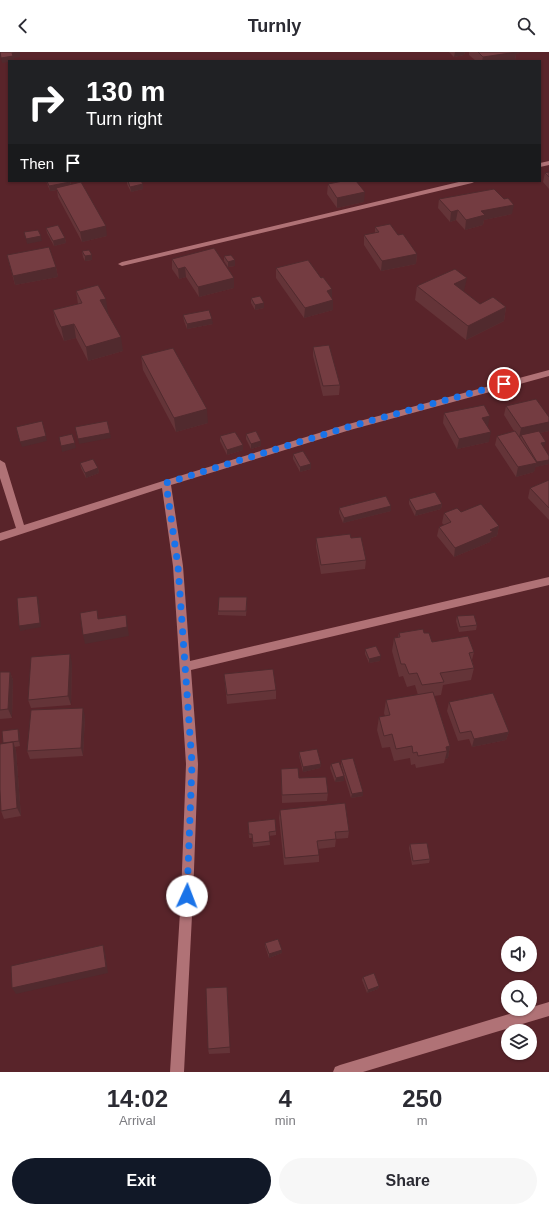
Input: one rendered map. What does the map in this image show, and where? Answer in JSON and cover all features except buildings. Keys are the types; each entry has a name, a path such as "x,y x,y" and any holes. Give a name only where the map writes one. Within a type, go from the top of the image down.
{"street":[{"path":"122,264 468,182"},
{"path":"0,537 166,483 348,427 549,373"},
{"path":"0,462 21,530"},
{"path":"166,483 178,566 192,764 192,797 177,1072"},
{"path":"185,667 549,581"},
{"path":"340,1072 549,1009"}],"route":[{"path":"187,896 192,797 192,764 178,566 166,483 348,427 504,384"}]}
